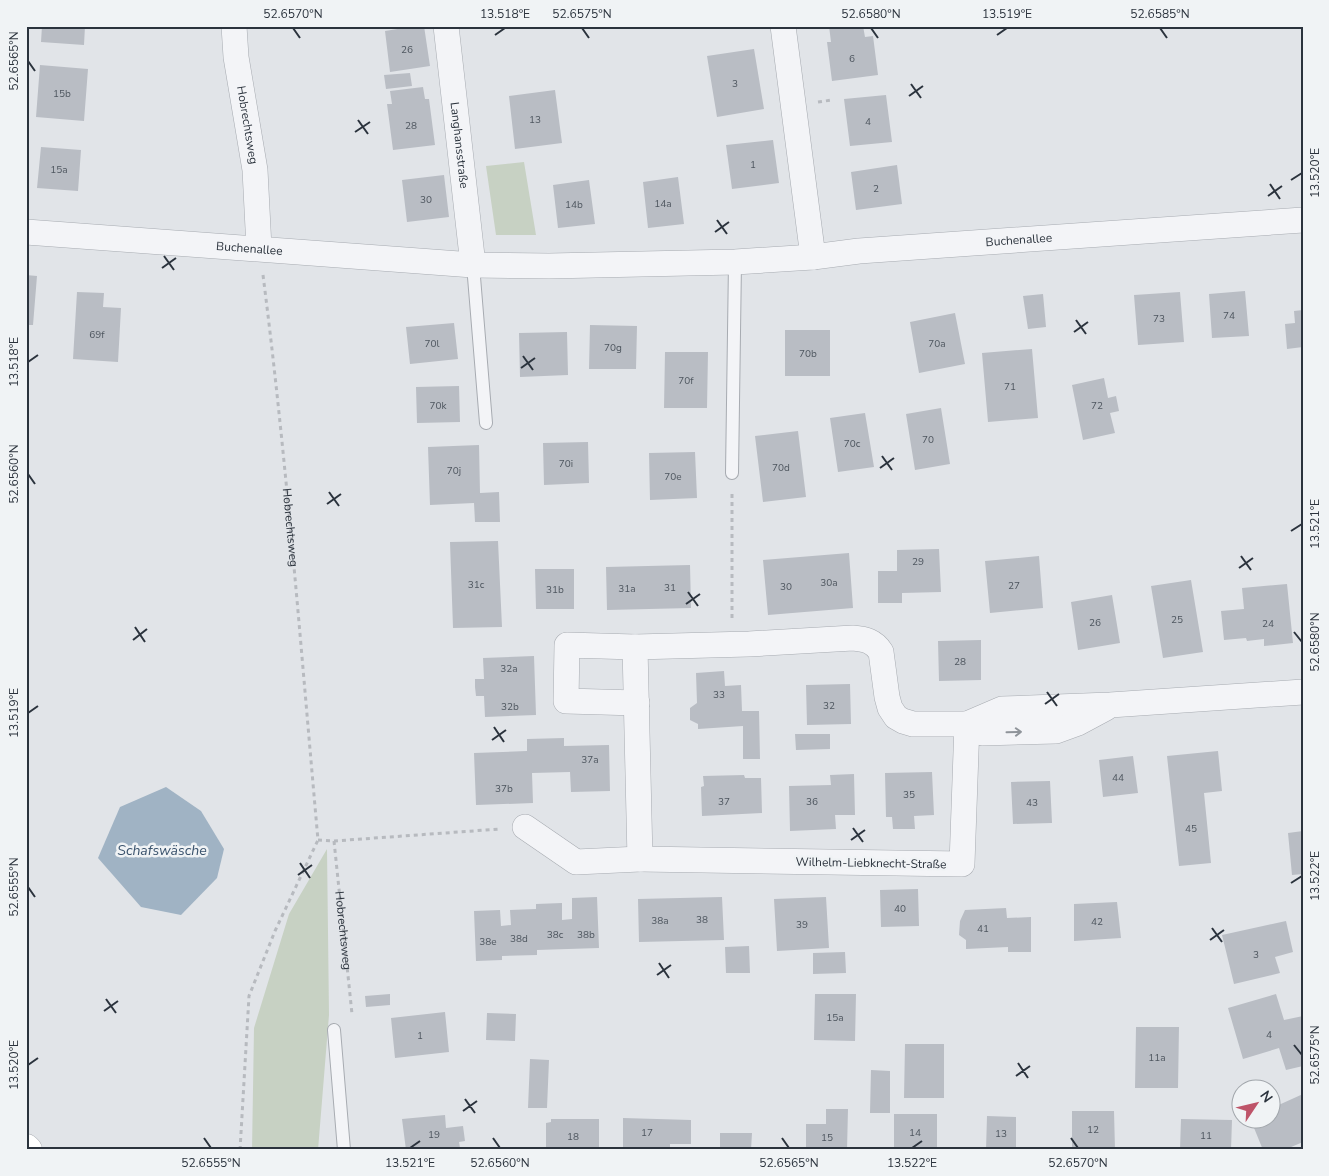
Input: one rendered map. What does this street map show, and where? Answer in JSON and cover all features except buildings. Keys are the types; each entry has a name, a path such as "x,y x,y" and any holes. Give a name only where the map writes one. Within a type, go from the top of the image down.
{"street":[{"name":"Hobrechtsweg","path":"234,26 236,57 256,170 259,248"},
{"name":"Langhansstraße","path":"446,26 473,265"},
{"path":"782,26 813,257"},
{"name":"Buchenallee","path":"26,232 473,265 549,266 735,262 813,257 859,251 1303,220"},
{"path":"637,703 566,701 567,645 635,647 867,639 878,646 881,652 887,698 890,708 896,717 913,724 967,724 982,733 1056,731 1078,723 1110,706 1303,692"},
{"path":"635,647 640,859"},
{"name":"Wilhelm-Liebknecht-Straße","path":"525,827 576,862 640,859 962,864 967,724"}],"lane":[{"path":"732,473 735,262"},
{"path":"473,265 486,423"},
{"path":"334,1030 344,1150"}],"path":[{"name":"Hobrechtsweg","path":"259,248 286,471 318,840"},
{"path":"732,473 732,645"},
{"path":"240,1150 249,996 275,931 318,840 334,841 525,827"},
{"name":"Hobrechtsweg","path":"334,841 352,1014"}],"green space":[{"path":"524,162 536,235 496,235 486,166"},
{"path":"327,849 329,1015 318,1150 252,1150 254,1028 289,914"}],"water":[{"name":"Schafswäsche","path":"166,787 201,811 224,849 217,878 181,915 141,907 98,858 120,807"}]}
